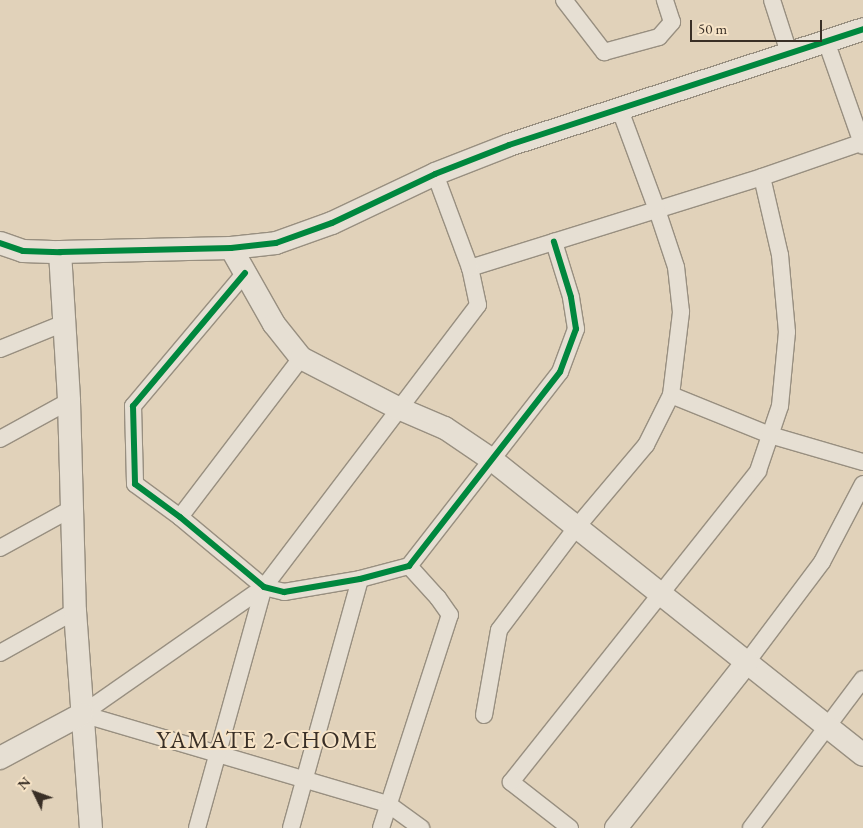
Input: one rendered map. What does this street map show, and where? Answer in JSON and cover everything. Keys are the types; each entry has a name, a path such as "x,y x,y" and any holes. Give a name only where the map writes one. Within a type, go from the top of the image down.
{"street":[{"path":"564,0 604,52 659,37 672,22 665,0"},
{"path":"772,0 789,53"},
{"path":"0,243 23,251 60,252 231,248 276,243 332,223 435,174 509,145 619,107 863,29"},
{"path":"470,268 863,144 826,41"},
{"path":"484,715 498,630 576,528 646,445 671,395 681,312 676,267 619,107"},
{"path":"0,758 82,714 264,587 478,305 470,268 435,174"},
{"path":"570,828 511,782 758,471 780,406 787,332 780,255 762,177"},
{"path":"245,273 133,406 135,484 180,518 264,587 284,592 360,579 409,566 560,372 576,329 571,298 554,242"},
{"path":"231,248 274,324 301,358 398,408 444,428 491,460 863,755"},
{"path":"60,252 69,401 75,611 91,828"},
{"path":"0,349 64,323"},
{"path":"180,518 301,358"},
{"path":"671,395 770,434 863,462"},
{"path":"0,440 69,401"},
{"path":"616,828 747,662 822,562 863,484"},
{"path":"0,548 71,509"},
{"path":"381,828 450,615 438,598 409,566"},
{"path":"291,828 306,780 360,579"},
{"path":"197,828 264,587"},
{"path":"0,652 75,611"},
{"path":"751,828 829,727 863,679"},
{"path":"82,714 388,804 421,828"}],"cycle path":[{"path":"0,243 23,251 60,252 231,248 276,243 332,223 435,174 509,145 863,29"},
{"path":"245,273 133,406 135,484 180,517 264,587 284,592 360,579 409,566 560,372 576,329 571,297 554,242"}],"district":[{"name":"YAMATE 2-CHOME","path":"267,740"}]}
